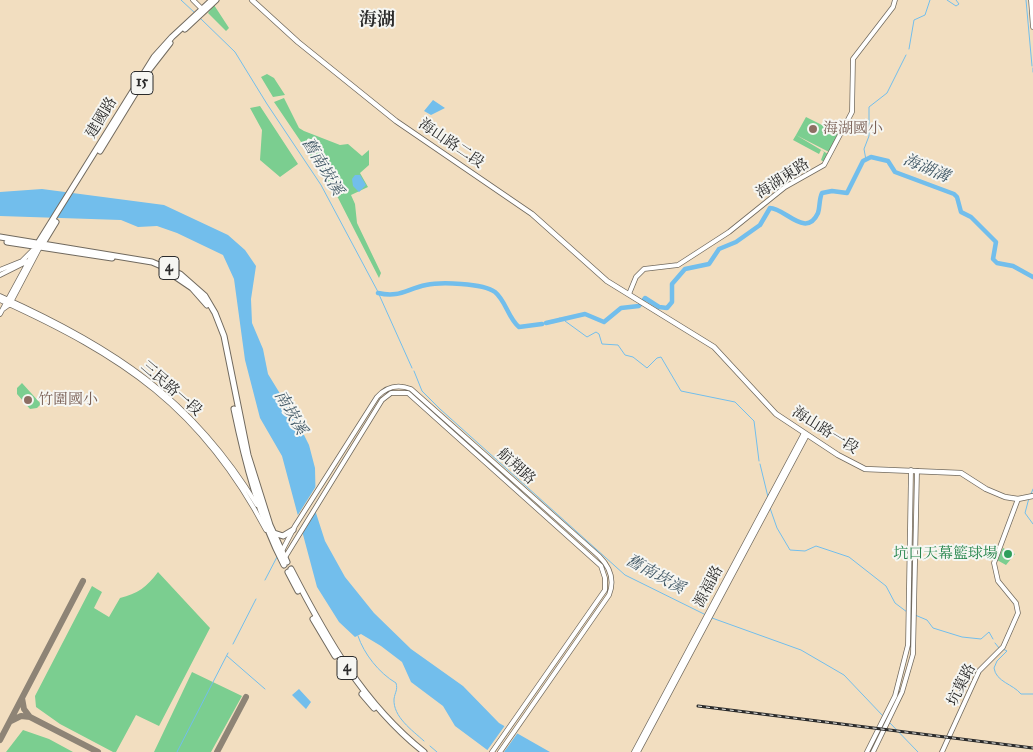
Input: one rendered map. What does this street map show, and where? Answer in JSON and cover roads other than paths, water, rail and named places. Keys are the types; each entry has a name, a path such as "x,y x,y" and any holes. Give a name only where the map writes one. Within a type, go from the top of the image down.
{"main road":[{"name":"15","path":"202,12 212,0"},
{"name":"15","path":"192,21 216,0"},
{"name":"海山路二段","path":"252,0 298,42 396,121 532,214 607,280 642,302"},
{"name":"建國路","path":"77,185 154,57 192,21"},
{"name":"建國路","path":"77,185 151,68 192,21"},
{"name":"15","path":"39,247 77,185"},
{"name":"4","path":"0,239 39,247 152,264 180,278 202,297 211,312 221,337 238,431 264,517 282,556"},
{"name":"4","path":"39,247 152,262 180,274 205,296 216,313 224,336 242,428 282,556"},
{"name":"海山路一段","path":"642,302 714,347 770,409 858,467 961,473 999,495 1018,499 1031,496"},
{"path":"273,531 283,536 294,528"},
{"name":"4","path":"419,752 380,714 346,672 316,625 289,570 350,672 390,720 424,752"}],"street":[{"path":"193,0 202,12"},
{"name":"海湖東路","path":"629,294 636,277 644,269 678,265 729,232 785,188 824,165 852,112 853,59 896,0"},
{"path":"1031,0 1033,27"},
{"path":"8,302 30,259 39,247"},
{"path":"0,270 22,261 39,247"},
{"path":"1,312 39,247"},
{"path":"0,275 30,259"},
{"name":"三民路一段","path":"0,296 104,352 133,372 178,408 202,434 225,464 282,556"},
{"name":"三民路一段","path":"0,300 96,343 154,383 186,412 214,443 229,462 264,517"},
{"name":"航翔路","path":"282,556 294,528 380,393 394,386 411,388 606,564 611,579 609,595 500,752"},
{"name":"航翔路","path":"282,556 298,534 382,400 391,393 408,393 600,566 605,578 605,590 492,752"},
{"name":"源福路","path":"636,752 806,434"},
{"path":"866,752 894,696 908,645 914,471"},
{"path":"873,752 902,692 913,654 914,471"},
{"name":"坑菓路","path":"942,752 979,671 1003,646 1018,613 1016,603 998,581 994,563 1018,499"}],"water":[{"path":"433,100 445,108 431,115 424,111"},
{"path":"355,175 360,175 366,185 359,192 353,186 352,179"},
{"name":"南崁溪","path":"42,189 164,205 228,235 245,250 256,266 251,299 252,323 263,349 268,374 309,445 315,468 316,513 325,541 345,577 374,613 411,649 463,686 499,723 550,752 490,752 455,726 443,706 411,682 402,662 361,634 355,637 339,622 317,587 282,456 260,418 245,360 234,279 223,255 177,233 157,226 138,227 121,220 0,216 0,192"},
{"path":"299,689 311,702 306,709 292,695"}],"waterway":[{"name":"舊南崁溪","path":"181,0 195,13"},
{"path":"909,49 914,20 925,15 930,0"},
{"path":"947,0 956,6 959,4 956,0"},
{"path":"1026,0 1032,66"},
{"name":"舊南崁溪","path":"200,18 235,52 321,185 377,290 412,368"},
{"path":"866,160 864,149 869,136 869,107 887,93 906,55"},
{"name":"海湖溝","path":"546,323 585,314 604,322 621,308 639,306 645,298 659,307 667,308 672,302 672,284 685,269 709,264 719,249 736,242 760,225 770,208 776,209 801,223 808,223 813,220 818,213 822,193 832,191 847,193 863,161 871,157 888,161 895,172 954,194 957,197 961,212 971,217 996,242 993,259 997,263 1013,266 1033,277"},
{"name":"海湖溝","path":"378,293 398,294 432,284 461,284 481,287 489,289 499,296 512,319 519,327 542,324"},
{"path":"565,321 587,337 596,332 599,334 602,344 618,345 625,355 633,357 647,368 657,358 661,357 681,391 735,402 754,421 759,461"},
{"name":"舊南崁溪","path":"414,371 422,391 440,409 625,575 706,615"},
{"path":"760,464 768,497"},
{"path":"1031,494 1033,489"},
{"path":"1029,498 1025,513 1033,524"},
{"path":"770,508 777,528 790,550 805,551 816,546 849,557 886,586 895,603 907,612"},
{"path":"265,580 277,557"},
{"path":"233,644 256,599"},
{"path":"915,615 927,620 933,628 962,637 981,639 989,632 993,639"},
{"name":"舊南崁溪","path":"712,618 801,650 844,675 883,716"},
{"path":"358,636 364,650 373,662 396,683 394,699 400,717 424,741"},
{"path":"995,643 999,648"},
{"path":"1003,649 1007,651 997,661 994,668 995,673 1001,680 1021,694 1033,694"},
{"path":"177,752 228,653"},
{"path":"227,656 265,689"},
{"name":"舊南崁溪","path":"889,722 918,752"},
{"path":"430,746 437,752"}],"railway":[{"path":"698,706 1033,748"}],"place":[{"name":"海湖國小","path":"813,129"},
{"name":"竹圍國小","path":"28,400"},
{"name":"坑口天幕籃球場","path":"1008,554"}],"district":[{"name":"海湖","path":"377,21"}]}
